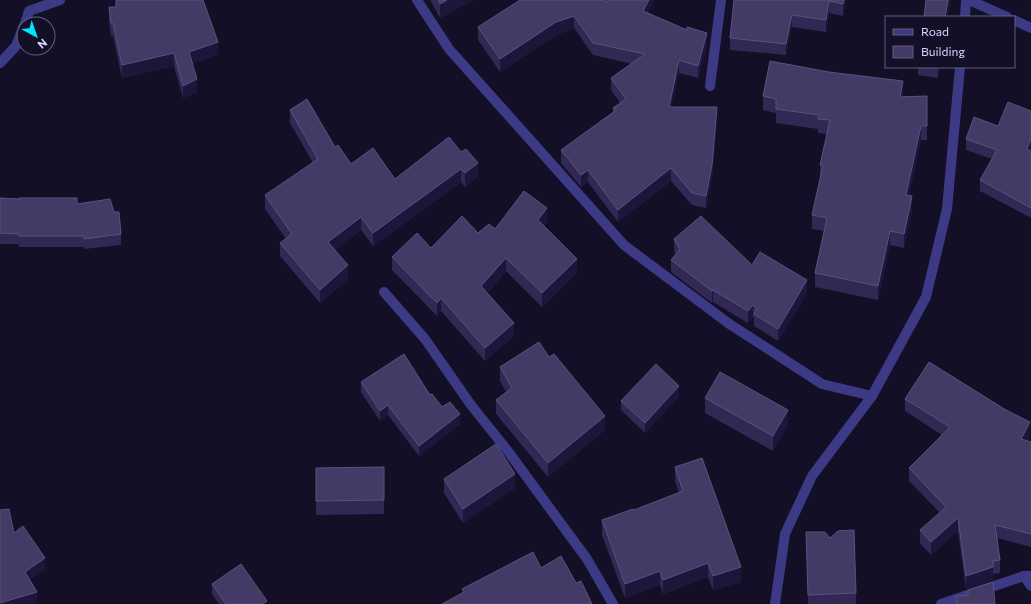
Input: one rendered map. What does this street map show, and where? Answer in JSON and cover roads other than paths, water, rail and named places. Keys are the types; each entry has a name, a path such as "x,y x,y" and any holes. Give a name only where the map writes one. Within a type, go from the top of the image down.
{"street":[{"path":"27,16 29,11 60,0"},
{"path":"417,0 449,49 624,245 728,323 822,384 872,396"},
{"path":"710,86 721,0"},
{"path":"965,16 968,0 1005,16"},
{"path":"1015,20 1031,28"},
{"path":"0,63 16,46"},
{"path":"775,604 785,534 812,476 872,396 926,297 947,209 960,68"},
{"path":"384,292 425,339 471,405 512,457 587,559 613,604"},
{"path":"941,604 1027,576 1031,586"}]}
